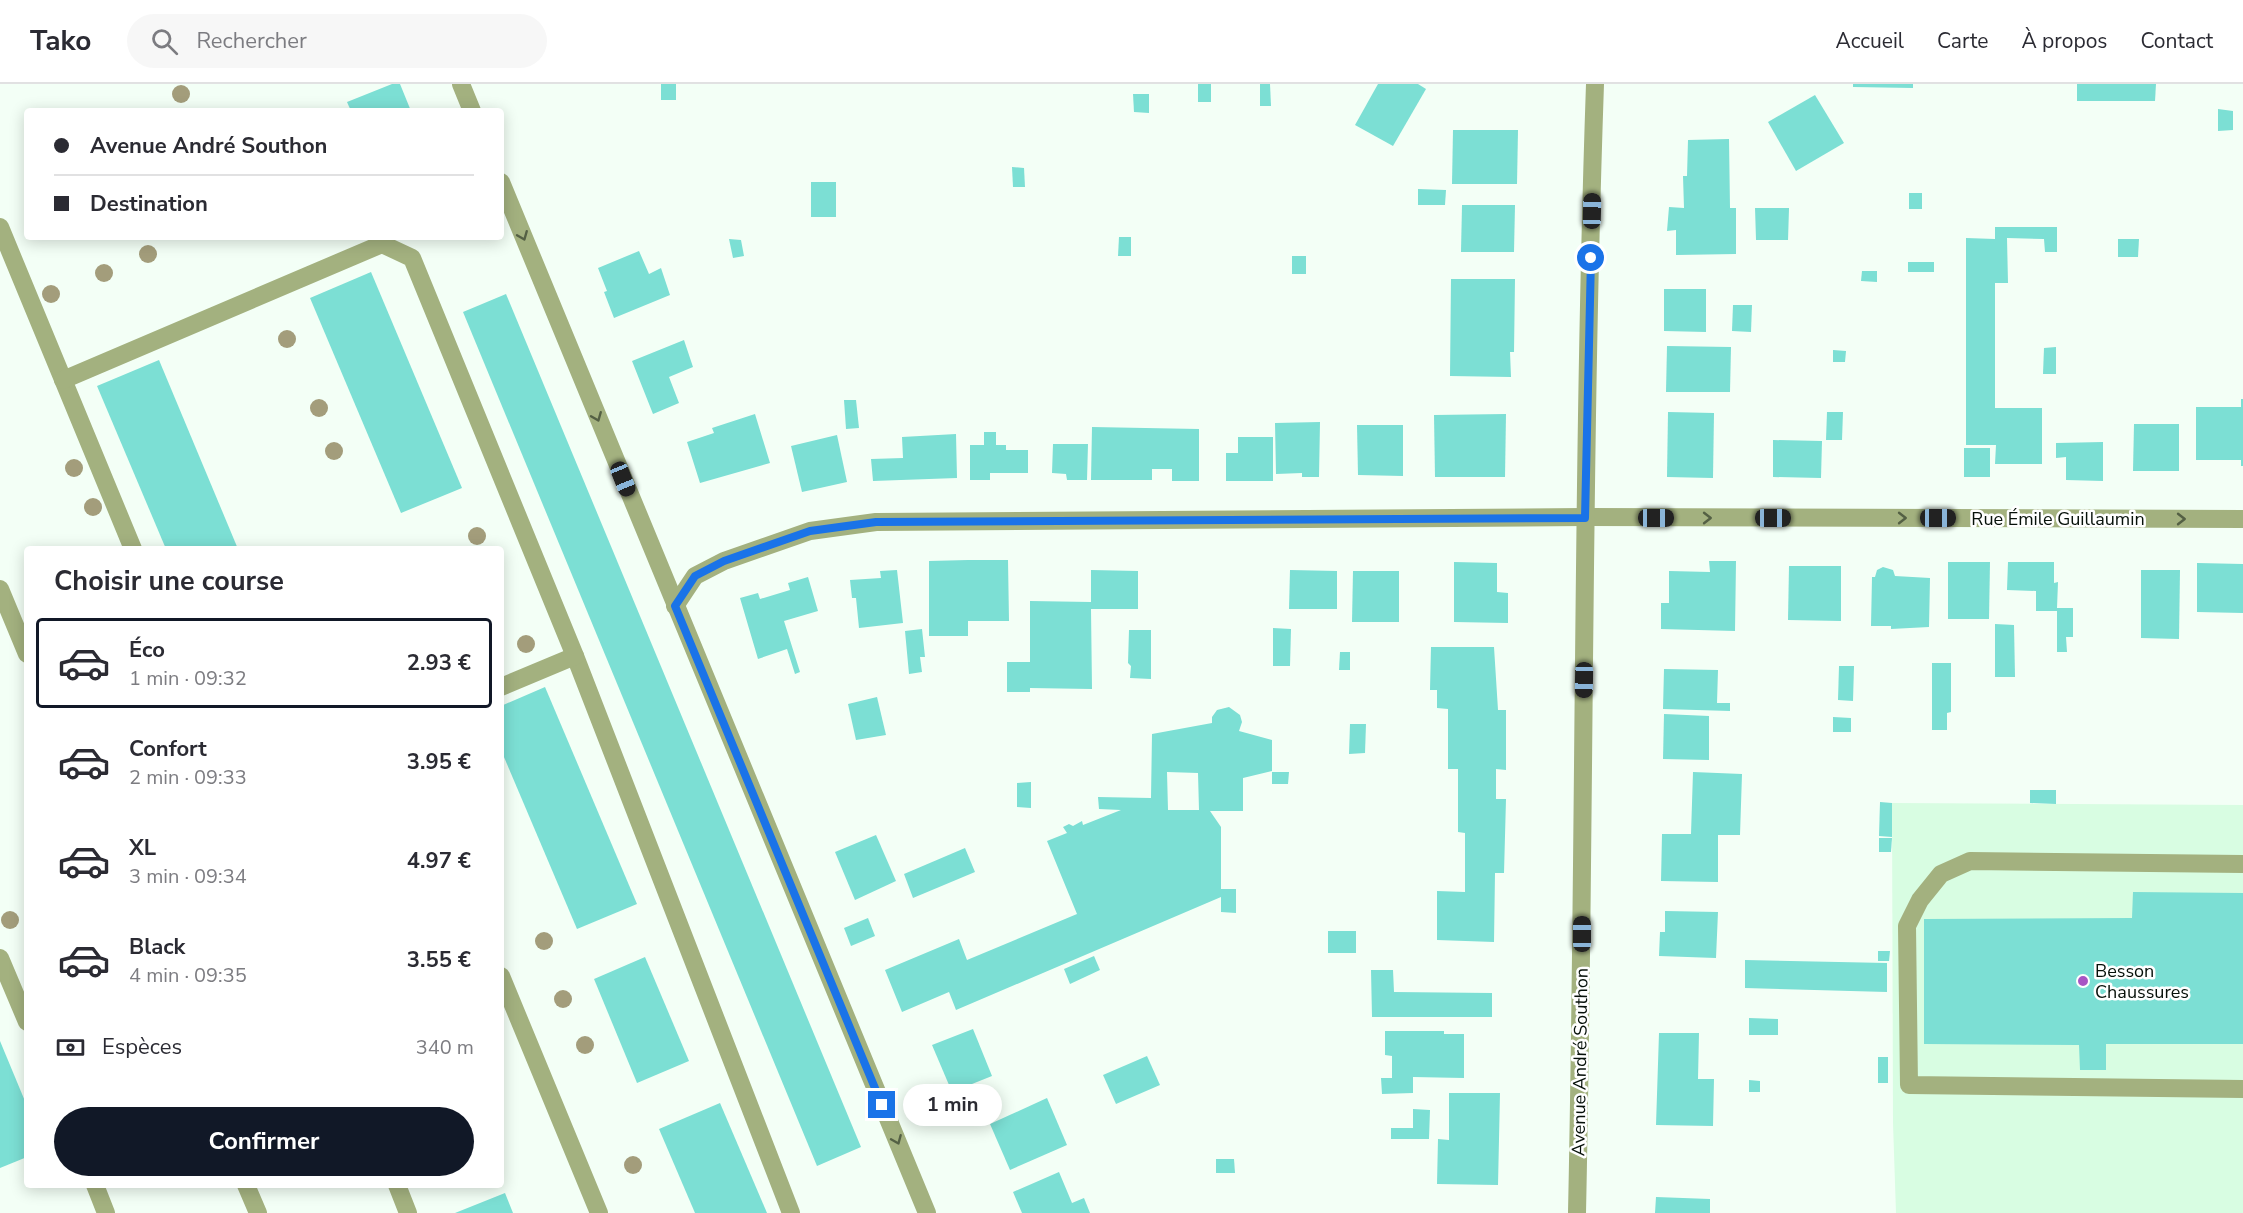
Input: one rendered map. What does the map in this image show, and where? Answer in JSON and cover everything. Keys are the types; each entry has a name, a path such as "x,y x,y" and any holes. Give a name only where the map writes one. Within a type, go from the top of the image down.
{"street":[{"path":"461,84 471,108"},
{"name":"Avenue André Southon","path":"1577,1213 1585,518 1595,84"},
{"path":"504,189 927,1213"},
{"path":"0,227 132,546"},
{"path":"63,380 382,243 412,258 575,656 791,1213"},
{"name":"Rue Émile Guillaumin","path":"675,606 695,576 724,561 810,531 876,522 1585,518 2243,519"},
{"path":"0,589 24,647"},
{"path":"504,686 575,656"},
{"path":"2243,864 1971,861 1941,873 1920,900 1907,926 1909,1085 2243,1089"},
{"path":"0,958 24,1015"},
{"path":"504,983 600,1213"},
{"path":"96,1188 106,1213"},
{"path":"247,1188 258,1213"},
{"path":"398,1188 408,1213"}],"shaded area":[{"path":"1892,803 2243,805 2243,1213 1896,1213 1893,1123"}],"building":[{"path":"392,84 400,84 410,108 350,108 347,102"},
{"path":"661,84 676,84 676,100 661,100"},
{"path":"1198,84 1211,84 1211,102 1198,102"},
{"path":"1260,84 1270,84 1271,106 1260,106"},
{"path":"1378,84 1418,84 1426,89 1393,146 1355,125"},
{"path":"1853,84 1913,84 1913,88 1853,87"},
{"path":"2077,84 2156,84 2155,101 2077,101"},
{"path":"1133,94 1149,94 1149,113 1134,112"},
{"path":"1815,95 1844,143 1796,171 1768,122"},
{"path":"2218,109 2233,111 2233,130 2218,131"},
{"path":"1453,130 1518,130 1517,184 1452,184"},
{"path":"1729,139 1730,208 1736,208 1736,254 1676,255 1676,230 1667,231 1669,207 1684,208 1683,176 1687,176 1688,140"},
{"path":"1012,167 1024,168 1025,187 1013,187"},
{"path":"811,182 836,182 836,217 811,217"},
{"path":"1418,189 1446,190 1445,205 1418,205"},
{"path":"1909,193 1922,193 1922,209 1909,209"},
{"path":"1462,205 1515,205 1514,252 1461,252"},
{"path":"1755,208 1789,208 1788,240 1756,240"},
{"path":"1995,227 2057,227 2057,252 2045,252 2044,239 2007,238 2008,283 1995,283 1995,408 2042,408 2042,464 1995,464 1996,445 1966,445 1966,238 1995,239"},
{"path":"1119,237 1131,237 1131,256 1118,256"},
{"path":"729,239 741,240 744,256 733,258"},
{"path":"2118,239 2139,239 2138,257 2118,257"},
{"path":"639,251 649,274 661,268 670,295 614,318 598,268"},
{"path":"1292,256 1306,256 1306,274 1292,274"},
{"path":"1908,262 1934,262 1934,272 1908,272"},
{"path":"1862,271 1877,271 1877,282 1861,281"},
{"path":"371,272 462,488 401,513 310,298"},
{"path":"1451,279 1515,279 1514,352 1510,352 1511,377 1450,376"},
{"path":"1664,289 1706,289 1706,332 1664,331"},
{"path":"506,294 861,1147 817,1166 463,312"},
{"path":"1733,305 1752,305 1751,332 1732,331"},
{"path":"684,340 693,367 669,377 679,403 653,414 632,361"},
{"path":"1667,346 1731,347 1730,392 1666,392"},
{"path":"2056,347 2056,374 2043,374 2044,348"},
{"path":"1833,350 1846,351 1845,362 1833,362"},
{"path":"159,360 237,546 165,546 97,386"},
{"path":"2241,399 2243,399 2243,466 2241,466 2241,460 2196,460 2196,407 2241,407"},
{"path":"844,400 856,400 859,428 846,429"},
{"path":"1668,412 1714,413 1713,478 1667,477"},
{"path":"1827,412 1843,412 1842,440 1826,440"},
{"path":"755,414 770,463 700,483 687,442 714,433 712,428"},
{"path":"1506,414 1505,477 1435,477 1434,415"},
{"path":"1320,422 1319,477 1302,477 1302,473 1276,474 1275,423"},
{"path":"2134,424 2179,424 2179,471 2133,471"},
{"path":"1357,425 1403,425 1403,476 1358,475"},
{"path":"1092,427 1199,429 1199,481 1172,481 1172,469 1152,469 1152,480 1091,480"},
{"path":"984,432 996,432 996,445 1006,445 1006,450 1028,450 1028,473 990,473 990,480 970,480 970,445 984,445"},
{"path":"956,434 957,478 873,481 871,459 903,458 902,437"},
{"path":"837,435 847,482 802,492 791,446"},
{"path":"1238,437 1273,437 1273,481 1226,481 1226,453 1238,453"},
{"path":"1773,440 1822,441 1821,478 1773,477"},
{"path":"2103,442 2103,481 2066,480 2066,457 2056,458 2056,443"},
{"path":"1053,444 1088,444 1087,480 1067,480 1066,474 1052,473"},
{"path":"1964,448 1990,448 1990,477 1964,477"},
{"path":"1008,560 1009,621 968,621 968,636 929,636 929,561"},
{"path":"1709,561 1736,561 1735,631 1661,629 1661,603 1669,603 1669,571 1710,572"},
{"path":"1454,562 1497,563 1497,592 1508,593 1508,623 1454,622"},
{"path":"1948,562 1990,562 1989,619 1948,619"},
{"path":"2008,562 2054,562 2054,583 2058,582 2057,608 2073,608 2073,637 2066,637 2067,652 2057,652 2057,611 2036,611 2036,591 2007,590"},
{"path":"2197,563 2243,564 2243,613 2197,612"},
{"path":"1789,566 1841,566 1841,621 1788,620"},
{"path":"1883,567 1893,570 1895,576 1930,578 1929,627 1891,629 1891,626 1871,626 1872,577 1875,577 1877,570"},
{"path":"897,570 903,623 859,628 856,598 852,598 850,580 881,578 880,571"},
{"path":"1091,570 1138,571 1138,609 1091,609 1092,689 1030,688 1030,692 1007,692 1007,662 1030,662 1030,601 1091,602"},
{"path":"1290,570 1337,571 1337,609 1289,609"},
{"path":"2141,570 2180,570 2179,639 2141,638"},
{"path":"1353,571 1399,571 1399,622 1352,622"},
{"path":"808,577 818,611 784,621 800,672 795,674 787,649 758,659 740,598 758,593 760,599 790,590 788,583"},
{"path":"1995,624 2014,625 2015,677 1995,677"},
{"path":"1273,628 1291,629 1290,666 1273,666"},
{"path":"922,629 925,657 920,657 922,672 909,674 905,631"},
{"path":"1129,630 1151,630 1151,679 1130,678"},
{"path":"1431,647 1494,647 1498,710 1506,710 1506,770 1496,769 1496,799 1506,799 1504,873 1495,873 1494,942 1437,940 1437,891 1465,892 1465,833 1458,832 1458,769 1448,769 1448,709 1437,708 1437,690 1430,690"},
{"path":"1340,652 1350,652 1350,670 1339,670"},
{"path":"1932,663 1951,663 1951,712 1947,713 1947,730 1932,730"},
{"path":"1839,666 1854,666 1853,701 1838,700"},
{"path":"1664,669 1718,670 1717,703 1730,703 1730,711 1663,709"},
{"path":"545,687 637,904 577,929 504,757 504,705"},
{"path":"877,697 886,735 856,740 848,704"},
{"path":"1229,707 1240,715 1242,722 1239,731 1272,740 1272,771 1243,778 1243,811 1210,811 1221,827 1221,889 1236,889 1236,913 1221,912 1221,897 956,1010 949,992 902,1012 885,970 959,939 967,960 1077,914 1047,841 1067,833 1063,827 1069,824 1073,826 1082,821 1083,825 1121,810 1099,809 1098,797 1151,798 1152,734 1212,723 1212,717 1217,710","holes":["1167,772 1198,773 1199,810 1168,810"]},
{"path":"1664,714 1709,716 1709,760 1663,759"},
{"path":"1833,717 1851,718 1851,732 1833,732"},
{"path":"1350,724 1366,724 1365,753 1349,754"},
{"path":"1272,772 1289,772 1288,784 1272,784"},
{"path":"1693,772 1742,774 1740,835 1718,835 1718,882 1661,881 1662,834 1691,834"},
{"path":"1031,782 1031,808 1017,807 1017,783"},
{"path":"2030,790 2056,790 2056,804 2030,803"},
{"path":"1880,802 1892,803 1892,837 1879,836"},
{"path":"876,835 896,881 855,900 835,852"},
{"path":"1879,838 1892,838 1891,852 1879,852"},
{"path":"965,848 975,872 913,898 904,874"},
{"name":"Besson Chaussures","path":"2133,892 2243,893 2243,1044 2106,1044 2106,1070 2080,1070 2079,1045 1924,1044 1924,919 2132,918"},
{"path":"1665,911 1718,912 1716,958 1659,956 1660,932 1665,932"},
{"path":"868,918 875,936 851,946 844,928"},
{"path":"1328,931 1356,931 1356,953 1328,953"},
{"path":"1878,951 1890,951 1889,961 1878,961"},
{"path":"1094,956 1100,970 1070,984 1064,969"},
{"path":"645,957 689,1061 637,1083 594,979"},
{"path":"1745,960 1887,963 1887,992 1745,988"},
{"path":"1371,970 1393,970 1394,992 1492,993 1492,1017 1372,1017"},
{"path":"1749,1018 1778,1019 1778,1035 1749,1035"},
{"path":"973,1029 992,1076 952,1092 932,1045"},
{"path":"1385,1031 1444,1031 1444,1034 1464,1034 1464,1078 1413,1077 1413,1093 1382,1094 1381,1078 1392,1078 1392,1056 1385,1055"},
{"path":"1659,1033 1699,1033 1698,1079 1714,1079 1713,1126 1656,1125"},
{"path":"0,1041 24,1099 24,1158 0,1168"},
{"path":"1147,1056 1160,1085 1116,1104 1103,1075"},
{"path":"1878,1057 1888,1057 1888,1083 1878,1083"},
{"path":"1749,1080 1760,1081 1760,1092 1749,1092"},
{"path":"1449,1093 1500,1093 1498,1185 1437,1184 1438,1139 1449,1140"},
{"path":"1047,1098 1067,1145 1010,1170 990,1124"},
{"path":"720,1103 767,1213 695,1213 659,1129"},
{"path":"1413,1109 1430,1110 1429,1139 1391,1139 1391,1128 1413,1128"},
{"path":"1216,1159 1234,1159 1235,1173 1216,1173"},
{"path":"1059,1172 1072,1203 1084,1198 1090,1213 1022,1213 1013,1192"},
{"path":"505,1193 513,1213 455,1213"},
{"path":"1656,1197 1710,1199 1710,1213 1655,1213"}],"place":[{"name":"Besson Chaussures","path":"2083,981"}],"route":[{"path":"882,1105 675,606 695,576 724,561 810,531 876,522 1585,518 1591,258"}]}
